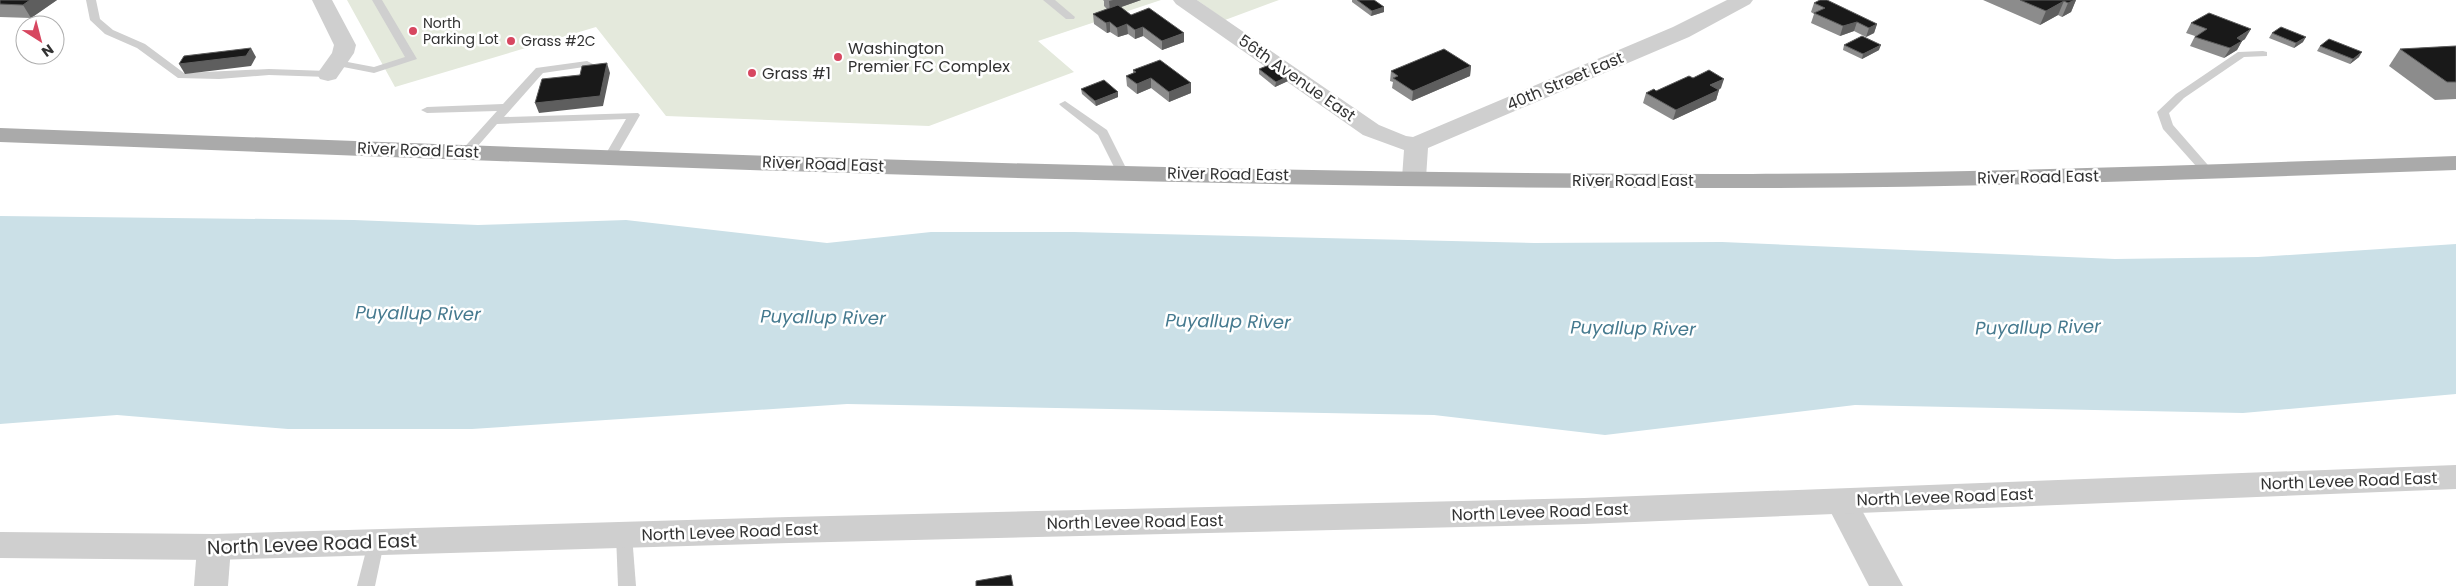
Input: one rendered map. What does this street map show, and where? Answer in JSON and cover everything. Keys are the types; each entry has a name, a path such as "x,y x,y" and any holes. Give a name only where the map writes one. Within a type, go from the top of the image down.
{"main road":[{"name":"River Road East","path":"0,135 882,167 1414,178 1754,181 1981,178 2456,163"}],"street":[{"path":"322,0 345,45 332,68"},
{"name":"56th Avenue East","path":"1183,0 1371,130 1402,143 1416,144"},
{"name":"40th Street East","path":"1416,144 1681,32 1743,0"},
{"path":"1414,178 1416,144"},
{"name":"North Levee Road East","path":"0,545 214,547 1594,511 2456,477"},
{"path":"1840,501 1886,586"},
{"path":"212,586 214,547"}],"lane":[{"path":"91,0 95,20 109,32 161,60 173,72 182,76 219,76 332,68 374,70 411,59 377,0"},
{"path":"1048,0 1070,17"},
{"path":"2208,172 2167,126 2163,112 2180,96 2242,54 2263,54"},
{"path":"466,152 540,70 587,64"},
{"path":"1065,104 1103,133 1122,172"},
{"path":"427,110 507,107"},
{"path":"494,121 634,116 610,157"},
{"name":"North Levee Road East","path":"624,535 627,586"},
{"path":"366,586 376,542"}],"shaded area":[{"name":"Washington Premier FC Complex","path":"347,0 1161,0 1038,41 1074,72 929,126 666,116 596,27 395,87"},
{"path":"1197,0 1279,0 1225,20"}],"water":[{"name":"Puyallup River","path":"0,216 354,220 478,225 626,220 827,243 931,232 1074,232 1534,243 1722,242 2115,259 2258,257 2456,244 2456,394 2243,413 1855,405 1605,435 1434,415 847,404 472,429 288,429 117,415 0,424"}],"building":[{"path":"0,0 30,0 23,5 0,4"},
{"path":"1357,0 1374,0 1384,7 1372,11"},
{"path":"1820,0 1827,0 1877,24 1869,28 1857,22 1843,26 1814,13 1825,8 1814,3"},
{"path":"2020,0 2075,0 2068,3 2064,1 2046,11"},
{"path":"1118,5 1131,15 1149,8 1184,33 1162,41 1143,27 1135,30 1127,24 1117,28 1110,22 1106,23 1093,14"},
{"path":"2209,13 2251,29 2237,38 2242,41 2230,48 2195,37 2207,29 2191,23"},
{"path":"2281,27 2306,37 2296,43 2272,33"},
{"path":"1862,36 1881,45 1863,54 1844,45"},
{"path":"2329,39 2362,52 2353,59 2320,46"},
{"path":"2456,46 2456,82 2447,82 2400,49"},
{"path":"251,48 246,56 179,64 184,56"},
{"path":"1444,49 1471,66 1413,91 1393,78 1398,76 1391,71"},
{"path":"1160,60 1191,83 1169,92 1151,78 1137,84 1126,76 1136,72 1133,70"},
{"path":"607,63 600,96 535,103 542,79 580,75 582,66"},
{"path":"1272,64 1289,76 1276,82 1259,69"},
{"path":"1709,70 1724,79 1710,85 1719,90 1676,110 1646,93 1654,89 1656,91 1689,76 1693,78"},
{"path":"1104,80 1118,92 1095,101 1081,89"},
{"path":"1011,575 1013,586 976,586 976,581"}],"place":[{"name":"North Parking Lot","path":"413,31"},
{"name":"Grass #2C","path":"511,41"},
{"name":"Washington Premier FC Complex","path":"838,57"},
{"name":"Grass #1","path":"752,73"}]}
